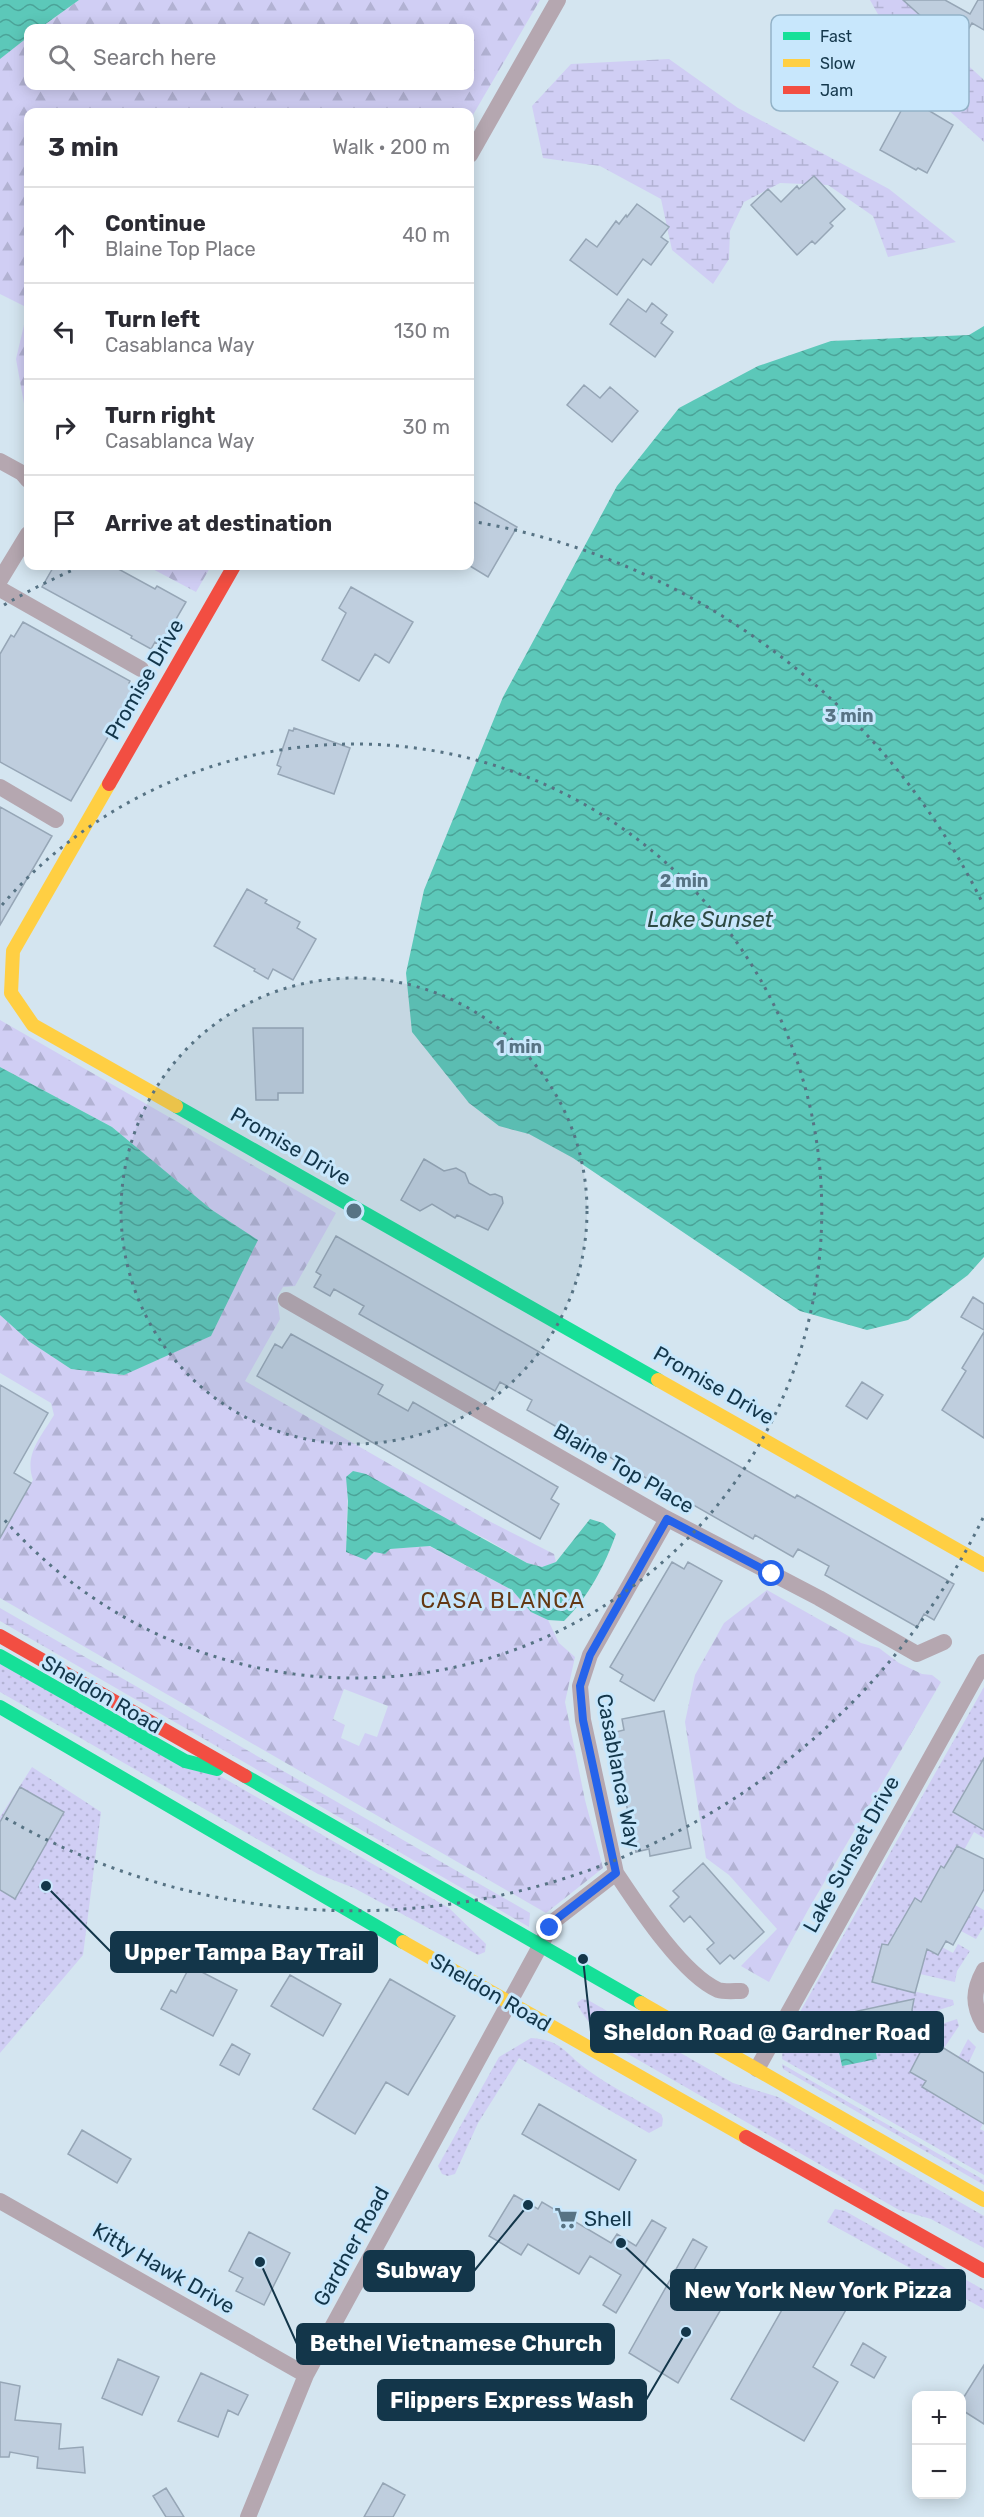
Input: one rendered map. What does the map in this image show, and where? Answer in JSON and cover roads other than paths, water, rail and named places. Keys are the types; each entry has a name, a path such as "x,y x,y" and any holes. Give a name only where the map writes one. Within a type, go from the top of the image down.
{"main road":[{"name":"Promise Drive","path":"232,570 14,951 11,993 33,1025 984,1565"},
{"name":"Sheldon Road","path":"0,1636 984,2200"},
{"path":"0,1656 185,1761 243,1774"},
{"name":"Sheldon Road","path":"0,1707 509,2003 984,2271"}],"street":[{"path":"474,148 558,0"},
{"path":"0,461 24,475"},
{"path":"0,580 24,541"},
{"path":"0,589 141,669"},
{"path":"0,787 56,820"},
{"name":"Blaine Top Place","path":"286,1300 667,1519 822,1600 917,1654 944,1642"},
{"name":"Casablanca Way","path":"667,1519 590,1655 580,1686 583,1720 616,1873 643,1914 691,1970 719,1990 741,1991"},
{"name":"Lake Sunset Drive","path":"757,2069 984,1662"},
{"name":"Casablanca Way","path":"509,2003 554,1921 616,1873"},
{"path":"984,1970 977,1982 974,1998 977,2013 984,2025"},
{"name":"Gardner Road","path":"248,2517 306,2375 509,2003"},
{"name":"Kitty Hawk Drive","path":"0,2201 306,2375"}],"water":[{"path":"0,0 79,0 46,24 24,24 24,40 0,59"},
{"name":"Lake Sunset","path":"984,326 984,1257 968,1275 908,1320 867,1330 800,1311 573,1158 529,1134 499,1126 469,1103 412,1032 406,973 424,890 503,697 617,486 679,408 758,366 831,341 969,335"},
{"path":"0,1067 112,1127 212,1210 258,1240 211,1336 124,1375 71,1369 30,1342 0,1315"},
{"path":"353,1471 366,1474 527,1563 542,1567 556,1562 590,1519 603,1523 616,1534 601,1569 581,1602 564,1621 548,1620 531,1612 512,1590 430,1546 390,1549 385,1554 374,1552 366,1560 346,1552 348,1501 346,1477"},
{"path":"855,2024 860,2049 875,2046 877,2059 842,2066 834,2028"}],"place":[{"name":"Upper Tampa Bay Trail","path":"46,1886"},
{"name":"Sheldon Road @ Gardner Road","path":"583,1959"},
{"name":"Subway","path":"528,2205"},
{"name":"Shell","path":"566,2218"},
{"name":"New York New York Pizza","path":"621,2243"},
{"name":"Bethel Vietnamese Church","path":"260,2262"},
{"name":"Flippers Express Wash","path":"686,2332"}],"district":[{"name":"CASA BLANCA","path":"503,1600"}]}
